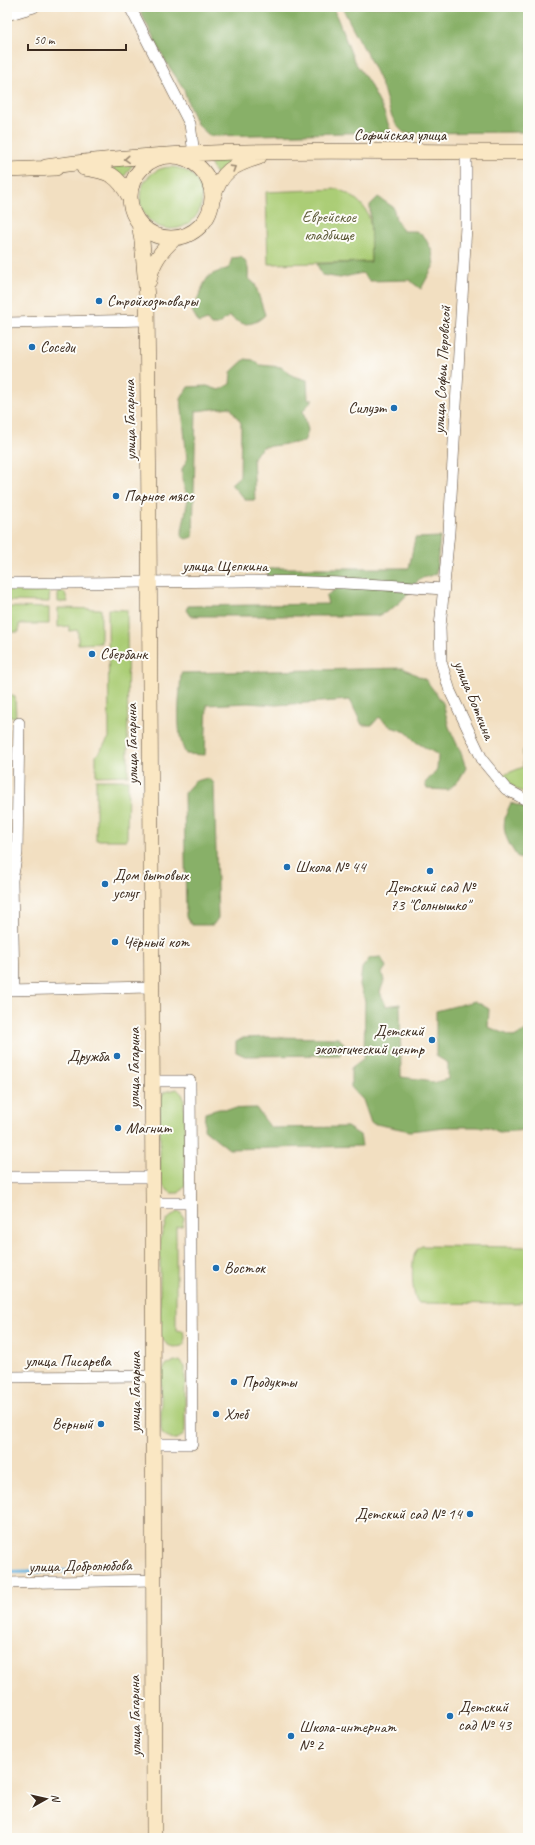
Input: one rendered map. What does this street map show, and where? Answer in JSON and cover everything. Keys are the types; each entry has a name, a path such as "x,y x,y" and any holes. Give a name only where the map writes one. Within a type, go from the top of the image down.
{"main road":[{"name":"Софийская улица","path":"212,199 217,183 229,170 243,162 272,152"},
{"name":"Софийская улица","path":"7,170 83,162 194,154 272,152 528,152"},
{"name":"улица Гагарина","path":"147,298 150,275 154,261 161,251 175,238 191,233 204,222 210,211 212,199 209,181 199,167 183,158 166,156 151,161 140,170 132,183 130,198 132,211 139,223 147,298 153,1177 154,1838"},
{"name":"Софийская улица","path":"46,167 84,168 106,171 119,180 130,198"},
{"path":"139,223 151,233 166,238 175,238"}],"street":[{"path":"7,15 34,7"},
{"path":"130,7 188,119 192,134 194,154"},
{"name":"улица Софьи Перовской","path":"443,589 449,532 466,226 466,153"},
{"path":"7,324 147,320"},
{"name":"улица Щепкина","path":"7,583 250,581 381,584 443,589"},
{"name":"улица Боткина","path":"443,589 440,652 443,671 450,691 476,747 489,769 506,788 528,801"},
{"path":"19,723 17,853 12,880 10,990 152,987"},
{"path":"152,1082 190,1081 192,1444 153,1444"},
{"path":"7,1177 153,1177"},
{"path":"153,1203 190,1203"},
{"name":"улица Писарева","path":"7,1377 153,1376"},
{"name":"улица Добролюбова","path":"7,1583 154,1580"}],"green space":[{"path":"138,7 333,7 354,61 368,81 384,112 391,132 210,136 197,124 189,106 184,89 166,62"},
{"path":"342,7 528,7 528,132 404,133 391,115 376,71"},
{"path":"253,156 218,178 210,163 203,158"},
{"path":"135,161 124,177 110,167"},
{"path":"171,167 188,172 193,176 197,181 202,198 197,215 193,220 188,224 171,229 154,224 149,220 145,215 140,198 145,181 149,176 154,172"},
{"name":"Еврейское кладбище","path":"338,189 351,196 366,210 371,227 371,262 268,264 266,192"},
{"path":"378,197 393,207 396,219 403,231 416,231 424,236 432,251 434,265 421,289 409,280 370,281 362,273 340,278 322,275 317,264 371,262 370,205"},
{"path":"241,257 248,266 248,278 255,284 265,315 261,319 248,324 234,320 230,316 217,325 211,325 207,320 199,323 192,311 206,280 211,275 229,268 232,258"},
{"path":"245,359 253,360 260,365 281,367 293,376 307,380 308,399 313,399 303,411 308,430 304,442 263,447 253,457 255,500 245,500 231,484 240,476 241,423 230,407 196,411 193,537 186,539 181,536 188,499 182,480 182,469 187,460 181,399 188,387 207,386 219,390 230,384 231,372"},
{"path":"440,537 436,574 419,579 401,601 390,610 378,616 190,616 186,610 188,606 328,604 326,596 337,588 267,577 268,570 273,568 409,568 415,538"},
{"path":"7,589 50,590 49,602 7,601"},
{"path":"58,590 65,593 68,602 58,602"},
{"path":"7,607 49,608 49,624 19,624 19,632 7,632"},
{"path":"58,608 101,609 101,643 78,644 78,630 69,631 69,626 58,627"},
{"path":"108,609 127,610 128,775 96,776 96,756 109,738"},
{"path":"403,668 426,680 443,703 449,727 466,768 459,780 448,790 427,789 425,783 437,770 438,755 416,742 406,732 391,727 379,717 372,725 362,725 350,700 276,705 248,703 207,705 205,755 186,754 182,745 179,725 181,673"},
{"path":"7,694 15,697 16,717 7,717"},
{"path":"523,750 528,750 528,794 516,789 501,776 523,767"},
{"path":"208,778 214,783 218,918 213,925 192,925 186,917 184,793 195,781"},
{"path":"96,780 128,780 127,840 96,840"},
{"path":"511,803 528,809 528,860 518,858 506,837 504,825 505,818"},
{"path":"381,957 386,967 382,973 384,981 380,992 386,1006 400,1004 401,1077 427,1080 432,1083 448,1079 448,1063 436,1056 436,1011 475,1001 489,1009 488,1027 514,1037 528,1029 528,1130 499,1132 488,1127 445,1127 410,1131 371,1123 363,1100 351,1087 351,1068 364,1058 365,1001 360,985 362,968 370,958"},
{"path":"243,1038 338,1038 344,1043 340,1055 245,1056 236,1052 236,1042"},
{"path":"177,1089 182,1094 184,1099 185,1186 179,1193 171,1193 163,1186 160,1180 160,1101 164,1092"},
{"path":"256,1108 271,1128 347,1127 360,1135 362,1146 229,1149 204,1129 205,1113 219,1109"},
{"path":"177,1212 181,1213 184,1218 182,1226 176,1227 176,1330 183,1331 185,1335 184,1345 172,1347 163,1341 160,1333 160,1239 167,1220"},
{"path":"422,1246 525,1247 528,1250 528,1300 516,1304 419,1303 414,1294 412,1271 415,1253 417,1249"},
{"path":"180,1361 185,1367 185,1431 181,1437 172,1439 163,1435 161,1429 161,1372 167,1364"}],"waterway":[{"path":"7,1572 67,1571"}],"place":[{"name":"Стройхозтовары","path":"99,301"},
{"name":"Соседи","path":"32,347"},
{"name":"Силуэт","path":"394,408"},
{"name":"Парное мясо","path":"116,496"},
{"name":"Сбербанк","path":"92,654"},
{"name":"Школа № 44","path":"287,867"},
{"name":"Детский сад № 73 \"Солнышко\"","path":"430,871"},
{"name":"Дом бытовых услуг","path":"105,884"},
{"name":"Чёрный кот","path":"115,942"},
{"name":"Детский экологический центр","path":"432,1040"},
{"name":"Дружба","path":"117,1056"},
{"name":"Магнит","path":"118,1128"},
{"name":"Восток","path":"216,1268"},
{"name":"Продукты","path":"234,1382"},
{"name":"Хлеб","path":"216,1414"},
{"name":"Верный","path":"101,1424"},
{"name":"Детский сад № 14","path":"470,1514"},
{"name":"Детский сад № 43","path":"450,1716"},
{"name":"Школа-интернат № 2","path":"291,1736"}]}
